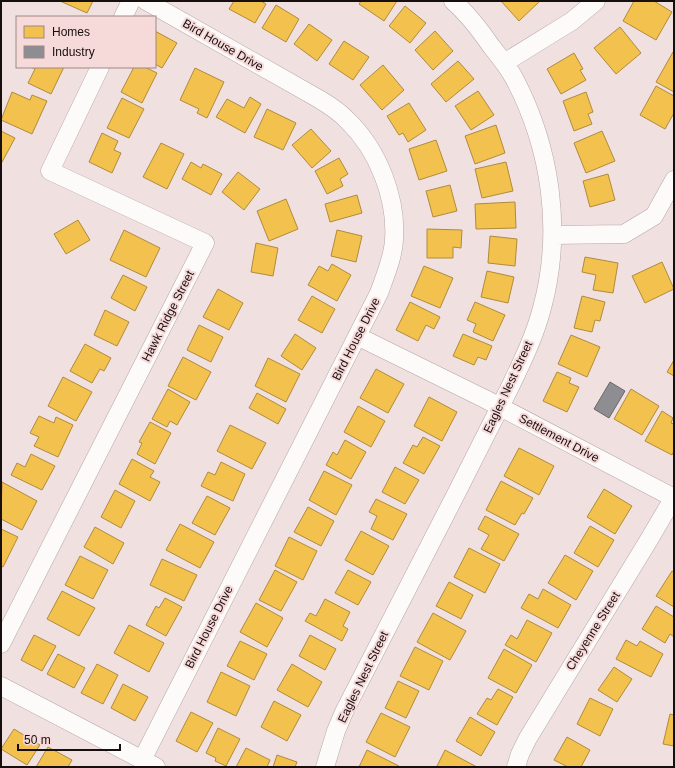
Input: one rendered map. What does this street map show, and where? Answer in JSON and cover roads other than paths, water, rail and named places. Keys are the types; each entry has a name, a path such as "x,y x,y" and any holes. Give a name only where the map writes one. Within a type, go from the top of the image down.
{"street":[{"path":"124,16 131,1"},
{"name":"Bird House Drive","path":"146,1 331,107 349,122 362,137 373,154 383,176 389,193 393,215 394,240 390,260 379,293 149,763"},
{"name":"Eagles Nest Street","path":"325,767 336,731 344,712 500,407 526,352 542,309 548,283 553,235 549,187 539,140 526,105 504,63 476,25 453,1"},
{"path":"504,63 572,21 596,1"},
{"name":"Hawk Ridge Street","path":"1,644 205,243 50,171 100,68"},
{"path":"553,235 624,234 654,216 674,180"},
{"name":"Settlement Drive","path":"358,336 500,407 674,498"},
{"name":"Cheyenne Street","path":"516,767 520,754 528,738 674,498"},
{"path":"1,686 149,763"}]}
